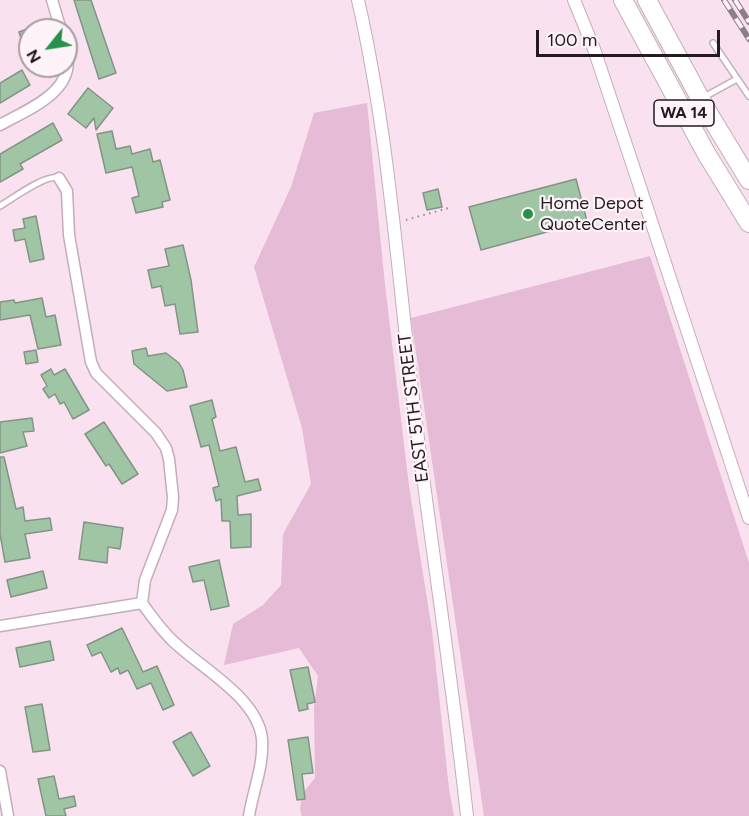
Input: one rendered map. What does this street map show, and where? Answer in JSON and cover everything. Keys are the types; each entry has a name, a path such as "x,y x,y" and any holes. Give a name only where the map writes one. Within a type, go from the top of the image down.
{"highway":[{"name":"WA 14","path":"623,0 706,153 749,223"},
{"name":"WA 14","path":"647,0 701,99 749,180"}],"street":[{"path":"52,0 57,18"},
{"name":"EAST 5TH STREET","path":"358,0 377,93 420,456 467,816"},
{"path":"574,0 594,49 749,518"},
{"path":"0,125 54,94 65,78"},
{"path":"59,178 66,191 69,235 91,362 96,374 156,433 170,459 172,510 145,580 142,603 155,623 236,694 256,720 261,736 262,753 249,816"},
{"path":"0,626 142,603"},
{"path":"0,771 8,816"}],"lane":[{"path":"713,43 749,96"},
{"path":"701,99 737,79"},
{"path":"0,206 46,179 55,176 59,178"}],"path":[{"path":"412,218 452,207"}],"shaded area":[{"path":"367,103 385,285 409,486 432,630 454,816 302,816 300,810 302,794 315,778 314,708 318,676 299,648 224,665 233,624 263,605 281,585 283,534 311,484 302,428 254,267 291,187 314,113"},
{"path":"650,256 749,563 749,816 484,816 411,318"}],"building":[{"path":"74,0 91,0 116,73 99,79"},
{"path":"18,72 18,78 26,78 30,85 0,103 0,83"},
{"path":"88,88 113,108 96,130 94,118 86,128 68,114"},
{"path":"53,123 62,140 20,164 23,169 0,182 0,154"},
{"path":"112,131 116,149 130,146 132,154 150,149 153,162 160,160 170,200 162,202 163,207 136,213 132,198 139,196 132,167 106,173 97,134"},
{"name":"Home Depot QuoteCenter","path":"576,179 587,221 481,250 469,207"},
{"path":"438,189 442,207 427,210 423,193"},
{"path":"36,216 44,259 30,262 25,239 15,241 13,230 25,228 23,219"},
{"path":"183,245 191,280 198,332 180,334 175,304 165,306 161,286 152,288 148,270 169,266 165,249"},
{"path":"42,298 46,317 55,315 61,345 38,349 30,315 0,320 0,302 14,300 15,303"},
{"path":"146,348 148,356 166,353 179,363 187,387 167,391 134,364 132,351"},
{"path":"36,350 38,362 26,364 24,352"},
{"path":"51,369 54,375 65,369 89,410 73,419 64,402 60,404 55,394 49,398 43,389 47,386 41,375"},
{"path":"212,400 216,417 212,419 220,451 236,447 245,482 258,479 261,490 237,496 238,515 251,514 251,547 231,548 230,521 222,521 221,499 216,501 213,488 219,486 209,445 201,447 190,406"},
{"path":"32,418 34,431 23,432 27,446 0,453 0,422"},
{"path":"104,422 138,474 122,484 109,464 106,466 85,434"},
{"path":"0,457 4,457 16,509 23,507 25,521 50,518 52,530 25,534 30,558 5,562 0,534"},
{"path":"84,522 123,528 120,549 108,547 107,563 79,559"},
{"path":"219,560 229,606 211,610 204,580 193,582 189,567"},
{"path":"43,571 47,588 11,597 7,580"},
{"path":"122,628 143,672 157,666 174,705 163,710 151,683 137,689 128,670 120,674 118,668 111,672 101,652 92,656 87,645"},
{"path":"50,641 54,660 20,667 16,648"},
{"path":"308,667 315,702 307,704 308,709 299,711 290,670"},
{"path":"42,704 50,750 33,752 25,707"},
{"path":"191,732 210,766 193,776 173,742"},
{"path":"308,737 313,773 302,774 305,799 297,800 288,740"},
{"path":"54,776 59,799 74,796 76,806 64,809 66,816 46,816 38,779"}],"railway":[{"path":"724,0 749,39"},
{"path":"735,0 749,22"}],"place":[{"name":"Home Depot QuoteCenter","path":"528,214"}]}
